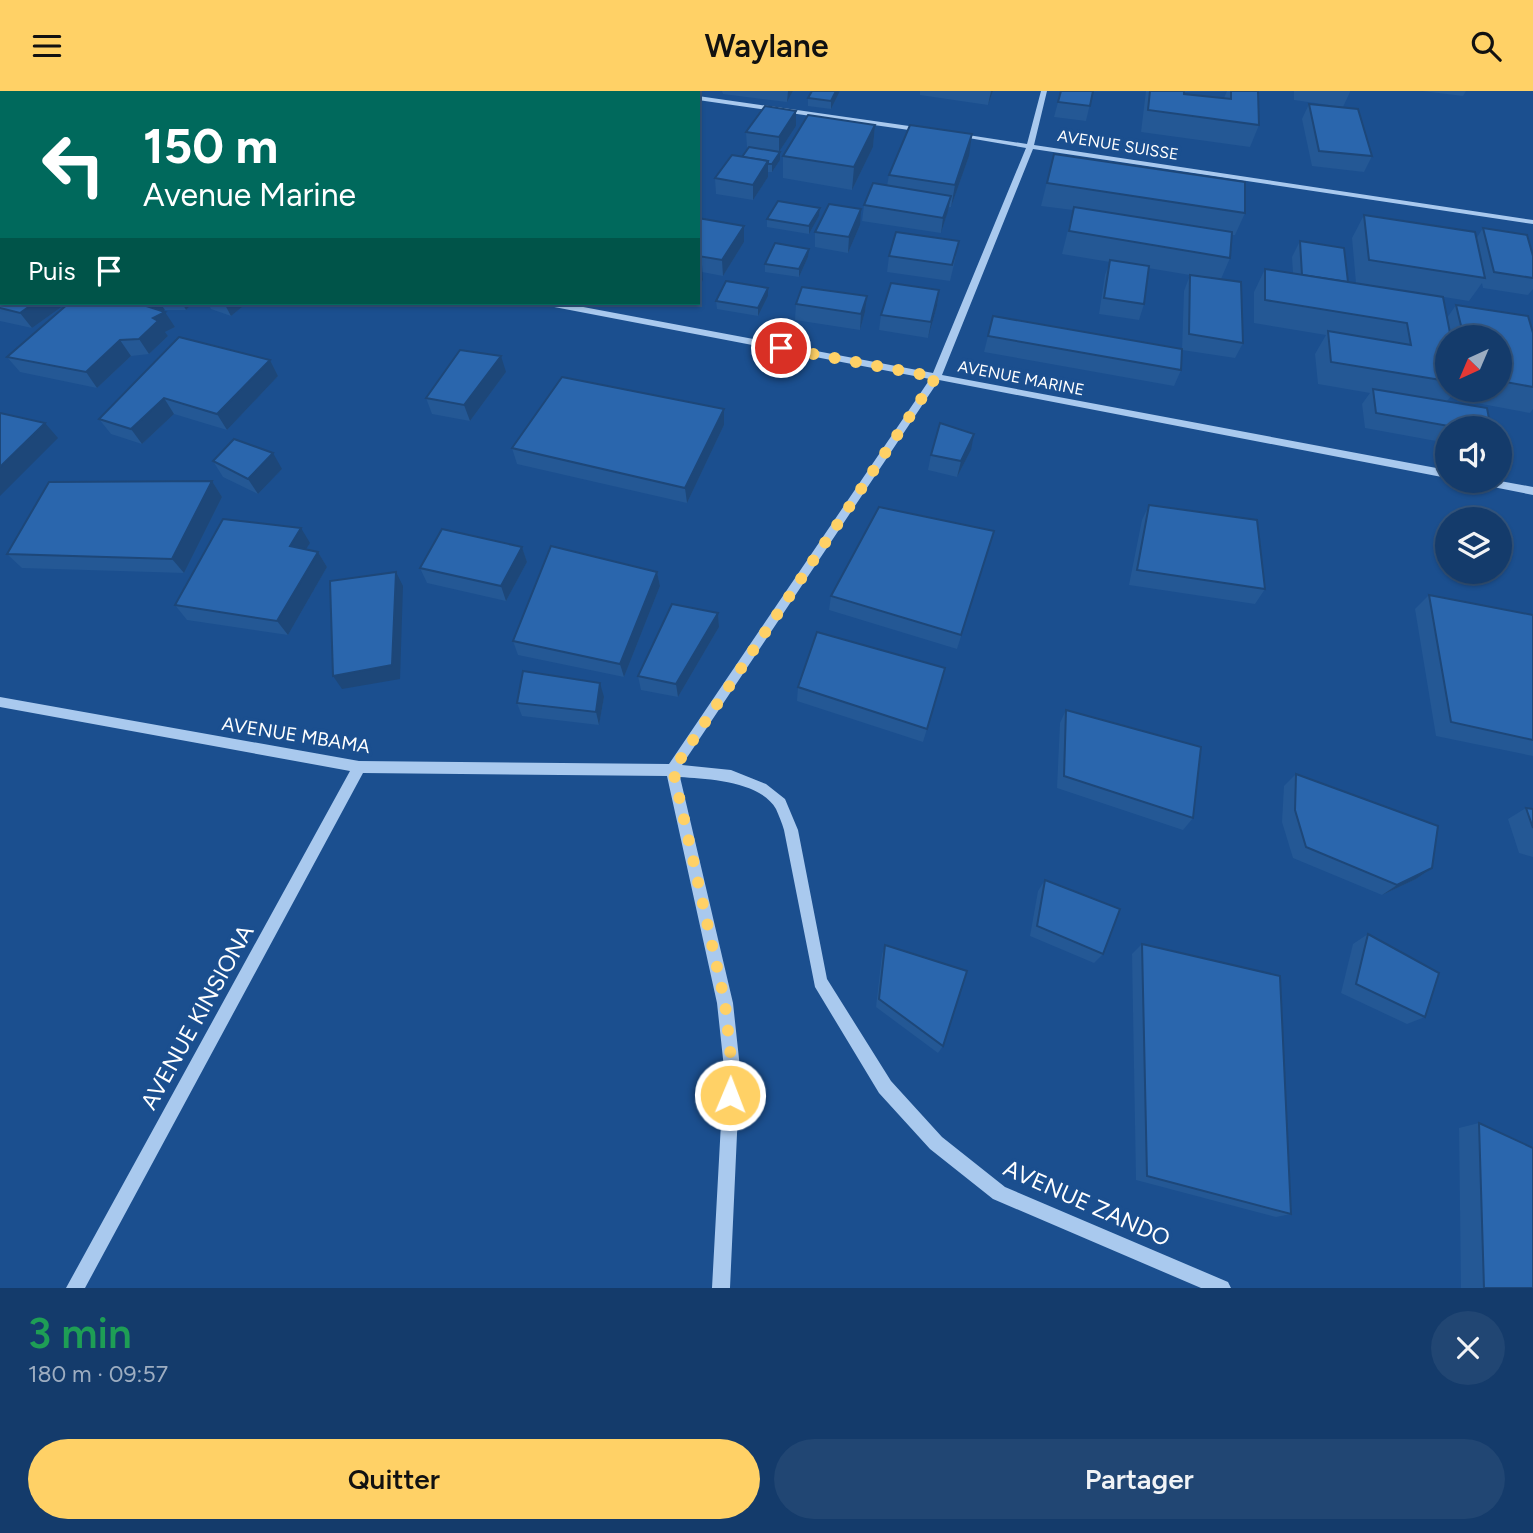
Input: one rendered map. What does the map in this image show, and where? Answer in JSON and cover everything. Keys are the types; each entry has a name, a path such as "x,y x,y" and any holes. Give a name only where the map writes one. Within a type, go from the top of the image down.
{"street":[{"path":"721,1288 730,1055 725,1003 673,770 936,377 1030,146 1044,91"},
{"path":"700,98 934,132"},
{"name":"AVENUE SUISSE","path":"947,134 1533,222"},
{"name":"AVENUE MARINE","path":"559,305 1435,472"},
{"path":"1512,487 1533,491"},
{"name":"AVENUE MBAMA","path":"0,702 359,768 673,770"},
{"name":"AVENUE KINSIONA","path":"75,1288 359,768"},
{"name":"AVENUE ZANDO","path":"673,770 731,776 761,788 780,803 791,830 820,982 885,1087 936,1143 999,1193 1222,1288"}],"building":[{"path":"812,91 836,91 831,101 808,98"},
{"path":"1061,91 1093,91 1090,106 1058,102"},
{"path":"1150,91 1184,91 1184,94 1231,99 1231,91 1258,91 1259,125 1148,110"},
{"path":"1309,104 1358,109 1372,156 1319,151"},
{"path":"765,106 796,111 779,137 746,132"},
{"path":"808,115 875,125 854,167 783,156"},
{"path":"910,125 972,134 955,185 889,175"},
{"path":"749,147 780,152 772,164 768,164 768,161 742,157"},
{"path":"1054,154 1245,182 1245,213 1047,183"},
{"path":"732,155 768,161 753,185 715,178"},
{"path":"873,183 951,196 943,218 864,205"},
{"path":"778,201 820,208 809,226 767,219"},
{"path":"829,204 861,209 849,237 815,232"},
{"path":"1074,207 1232,232 1230,258 1069,231"},
{"path":"1364,215 1475,232 1485,278 1369,260"},
{"path":"700,218 744,226 722,260 700,256"},
{"path":"1483,228 1527,235 1533,256 1533,278 1494,272"},
{"path":"896,232 959,241 952,265 889,256"},
{"path":"1300,241 1344,248 1348,282 1302,275"},
{"path":"775,243 809,249 799,269 765,264"},
{"path":"1110,260 1149,266 1144,304 1104,298"},
{"path":"1265,269 1443,297 1448,325 1435,325 1435,379 1331,362 1328,331 1411,345 1407,323 1265,300"},
{"path":"1190,275 1241,282 1243,343 1189,334"},
{"path":"726,281 768,288 758,308 716,301"},
{"path":"891,283 939,290 931,322 881,315"},
{"path":"802,287 867,296 861,314 796,304"},
{"path":"0,305 31,305 20,313 0,308"},
{"path":"67,305 143,305 165,312 153,318 158,321 139,339 120,340 86,372 7,357"},
{"path":"1456,305 1528,316 1533,333 1533,387 1512,383 1512,325 1461,325"},
{"path":"993,316 1182,349 1181,370 988,336"},
{"path":"179,337 270,360 217,414 164,398 131,429 99,419"},
{"path":"460,350 501,356 464,405 426,398"},
{"path":"562,377 724,409 685,488 512,448"},
{"path":"1373,389 1435,399 1435,403 1457,403 1487,408 1489,416 1435,416 1435,424 1376,413"},
{"path":"0,413 45,423 0,467"},
{"path":"940,423 974,434 961,461 931,455"},
{"path":"234,439 273,453 248,479 213,461"},
{"path":"212,481 172,559 7,554 49,482"},
{"path":"1149,505 1257,520 1265,589 1137,570"},
{"path":"879,507 994,531 961,635 831,596"},
{"path":"223,519 301,528 290,546 318,552 277,621 175,605"},
{"path":"442,529 522,547 501,586 420,568"},
{"path":"551,546 657,572 620,664 513,641"},
{"path":"396,572 392,665 333,676 330,581"},
{"path":"1429,595 1533,615 1533,740 1451,722"},
{"path":"672,604 718,613 676,684 638,676"},
{"path":"817,632 945,668 927,729 798,687"},
{"path":"523,671 600,683 596,712 517,703"},
{"path":"1066,710 1201,747 1193,818 1064,776"},
{"path":"1296,774 1438,826 1432,868 1397,885 1306,847 1295,810"},
{"path":"1526,808 1533,809 1533,828"},
{"path":"1045,880 1120,909 1103,954 1037,926"},
{"path":"1368,934 1439,973 1425,1017 1356,984"},
{"path":"1142,944 1280,976 1291,1214 1147,1176"},
{"path":"885,945 967,971 943,1046 879,999"},
{"path":"1479,1123 1533,1148 1533,1288 1484,1288"}],"route":[{"path":"730,1095 732,1068 725,1003 673,770 936,377 781,348"}]}
